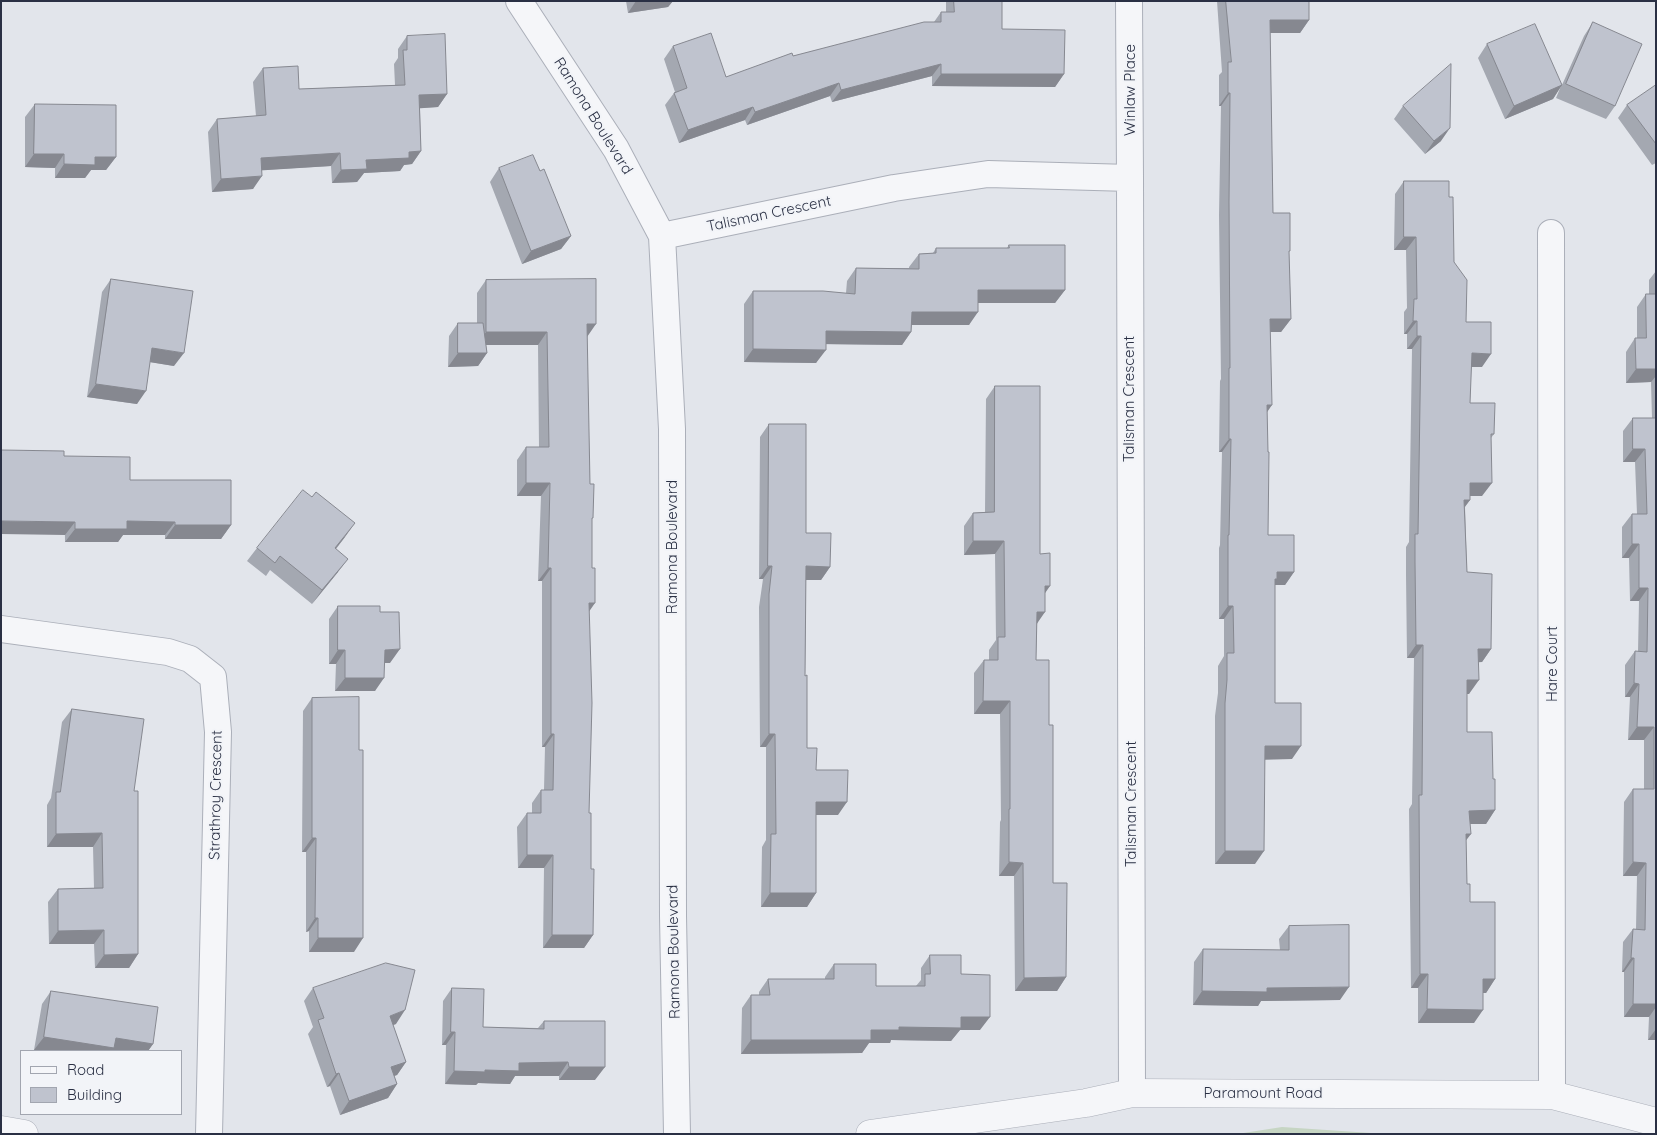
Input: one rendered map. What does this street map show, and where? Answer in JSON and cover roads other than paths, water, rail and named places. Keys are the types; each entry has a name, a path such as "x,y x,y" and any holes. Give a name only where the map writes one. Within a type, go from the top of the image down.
{"street":[{"name":"Ramona Boulevard","path":"519,1 616,149 662,236 672,429 673,916 677,1134"},
{"name":"Winlaw Place","path":"1129,1 1130,178"},
{"name":"Talisman Crescent","path":"662,236 894,188 988,174 1130,178 1132,1092"},
{"name":"Hare Court","path":"1551,233 1552,1095"},
{"name":"Strathroy Crescent","path":"1,629 168,652 190,659 213,677 218,732 209,1134"},
{"name":"Paramount Road","path":"870,1134 1086,1103 1132,1092 1552,1095 1656,1122"},
{"path":"1,1130 24,1134"}]}
